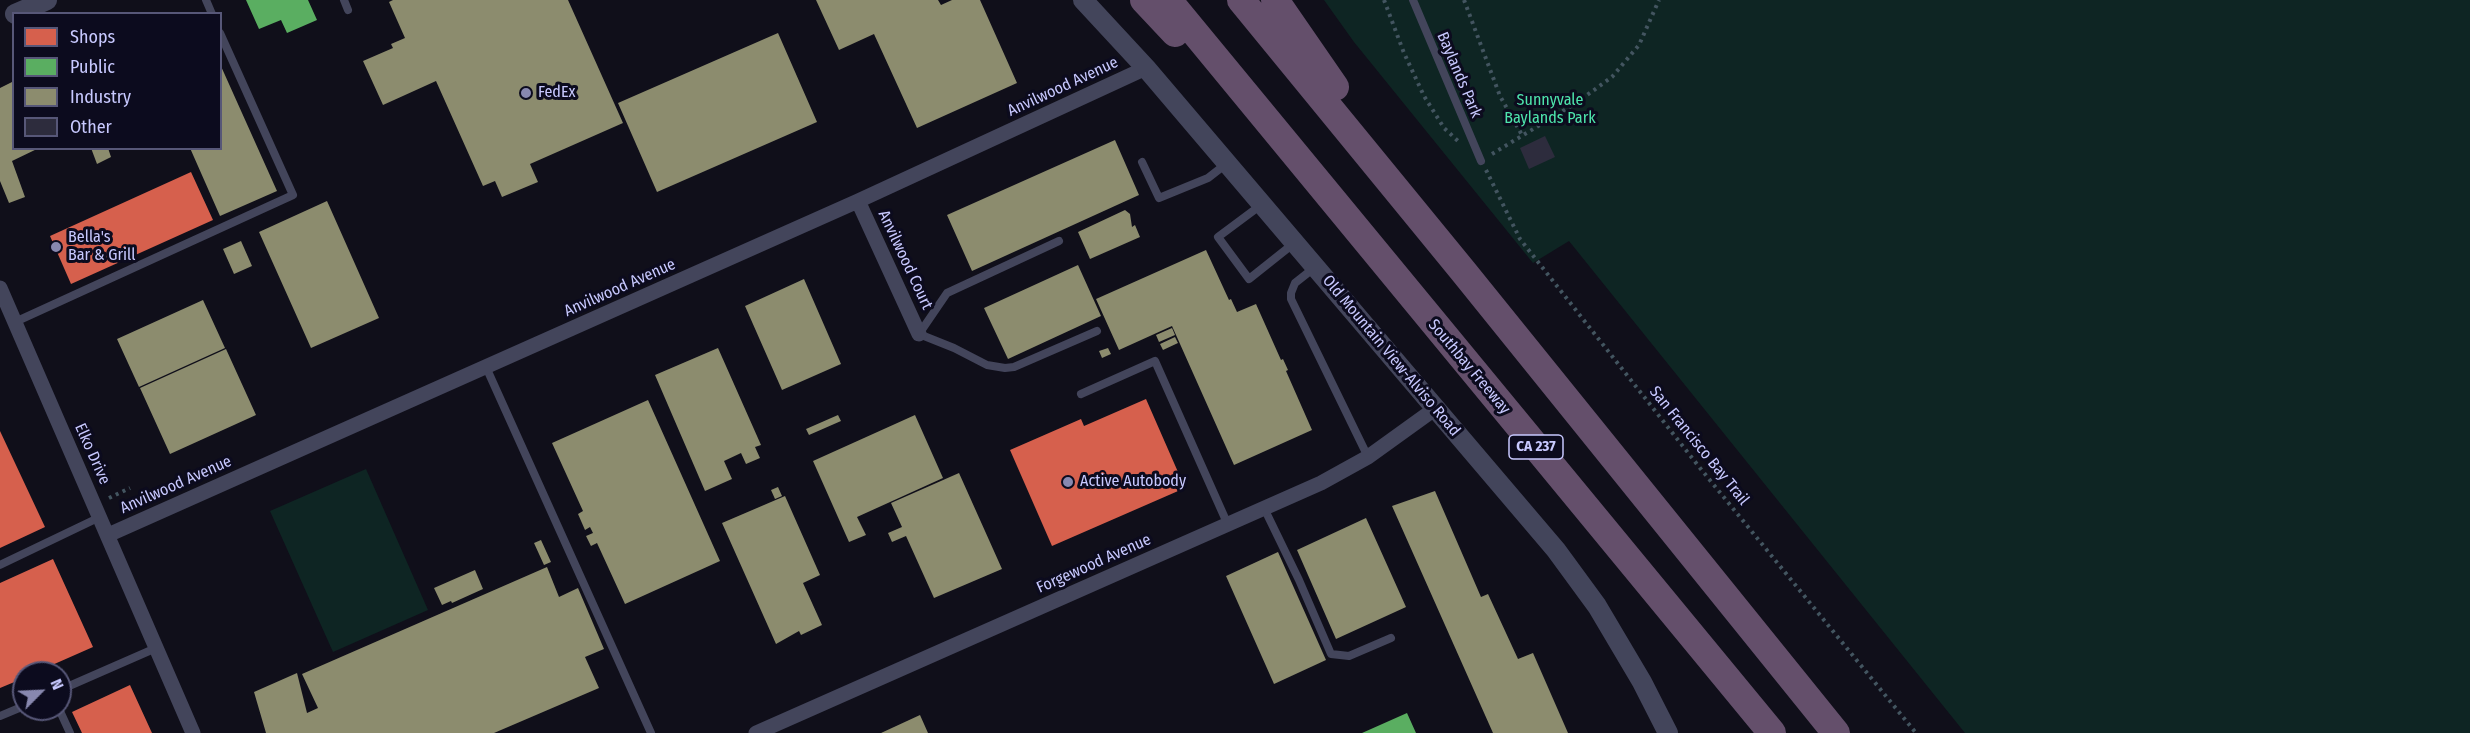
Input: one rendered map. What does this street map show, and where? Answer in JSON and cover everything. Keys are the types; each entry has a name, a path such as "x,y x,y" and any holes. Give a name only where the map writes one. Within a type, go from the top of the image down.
{"highway":[{"path":"1144,0 1299,162"},
{"name":"Southbay Freeway","path":"1168,0 1299,162 1772,733"},
{"path":"1241,0 1836,733"},
{"path":"1275,0 1463,271"}],"street":[{"path":"19,12 47,0"},
{"name":"Old Mountain View-Alviso Road","path":"1083,0 1146,68 1556,550 1597,606 1642,682 1668,733"},
{"name":"Anvilwood Avenue","path":"108,535 858,201 1146,68"},
{"name":"Anvilwood Court","path":"858,201 919,334"},
{"name":"Elko Drive","path":"0,288 194,733"},
{"path":"0,329 15,322"},
{"name":"Forgewood Avenue","path":"756,733 1321,483 1368,457 1436,408"}],"lane":[{"path":"344,0 348,10"},
{"name":"Baylands Park","path":"1413,0 1481,161"},
{"path":"15,322 293,195 222,37"},
{"path":"1142,162 1159,198 1208,178 1226,163"},
{"path":"1262,204 1218,237 1249,279 1294,243"},
{"path":"1059,241 947,293 919,334 987,365 1005,368 1014,367 1097,331"},
{"path":"1315,267 1295,283 1290,293 1291,299 1368,457"},
{"path":"1081,394 1155,361 1228,525"},
{"path":"486,368 651,733"},
{"path":"1264,508 1331,654 1349,656 1391,638"},
{"path":"0,565 97,511"},
{"path":"72,685 156,648"}],"path":[{"path":"1384,0 1404,53 1424,96 1444,128 1481,161 1576,103 1612,77 1639,45 1659,0"},
{"path":"1464,0 1500,96 1522,135"},
{"name":"San Francisco Bay Trail","path":"1481,161 1521,239 1700,468 1916,733"},
{"path":"97,511 130,488"}],"green space":[{"name":"Sunnyvale Baylands Park","path":"1324,0 2470,0 2470,733 1965,733 1569,241 1533,263 1354,42"},
{"path":"366,469 428,610 333,652 270,511"}],"building: Shops":[{"path":"191,172 213,220 71,284 50,236"},
{"path":"1146,399 1185,488 1052,546 1010,450 1081,419 1084,426"},
{"path":"0,431 45,527 0,548"},
{"path":"53,559 93,647 61,661 12,661 12,683 0,688 0,583"},
{"path":"130,685 152,733 82,733 72,712"}],"building: Public":[{"path":"246,0 308,0 317,20 287,33 281,20 259,29"},
{"path":"1407,713 1416,733 1362,733"}],"building: Industry":[{"name":"FedEx","path":"393,0 568,0 623,123 530,164 538,182 502,197 495,181 483,186 436,81 383,105 363,61 393,48 391,44 405,38 389,2"},
{"path":"816,0 938,0 941,5 952,0 980,0 1017,83 917,128 874,34 839,50"},
{"path":"778,33 817,122 657,192 618,103"},
{"path":"222,68 277,191 220,216 191,150 222,150"},
{"path":"12,82 12,150 35,150 12,161 25,197 9,203 0,181 0,88"},
{"path":"1115,140 1139,195 972,271 947,215"},
{"path":"92,150 109,150 111,157 97,164"},
{"path":"327,201 379,318 311,348 259,232"},
{"path":"1125,210 1130,214 1132,227 1135,225 1140,237 1090,259 1078,232"},
{"path":"241,241 252,266 234,274 223,249"},
{"path":"1206,250 1237,312 1256,304 1281,360 1283,359 1288,370 1286,371 1312,430 1234,465 1172,326 1119,350 1096,299"},
{"path":"1078,265 1101,316 1008,359 984,308"},
{"path":"804,279 841,364 782,390 745,306"},
{"path":"203,300 225,348 139,387 117,339"},
{"path":"1172,328 1175,335 1159,342 1156,335"},
{"path":"1175,337 1178,343 1163,350 1160,344"},
{"path":"718,348 761,445 755,447 760,458 746,464 741,453 724,461 732,479 705,491 655,375"},
{"path":"1108,348 1111,354 1102,358 1099,351"},
{"path":"226,349 256,415 170,454 140,388"},
{"path":"648,400 720,561 625,604 597,543 591,546 586,536 593,533 590,527 585,530 578,514 583,511 552,443"},
{"path":"838,415 841,421 809,435 806,429"},
{"path":"915,415 943,478 857,517 866,535 849,542 813,461"},
{"path":"959,473 1002,569 934,598 906,536 892,542 888,533 902,527 891,503"},
{"path":"778,487 782,496 775,499 771,490"},
{"path":"1435,491 1481,597 1488,594 1518,659 1533,653 1568,733 1493,733 1392,506"},
{"path":"785,496 820,575 803,583 822,625 801,635 799,631 776,644 722,523"},
{"path":"1366,518 1406,607 1336,639 1297,550"},
{"path":"541,540 551,562 544,565 534,543"},
{"path":"1278,552 1326,660 1274,684 1226,576"},
{"path":"547,567 559,597 578,588 604,649 585,657 599,688 494,733 266,733 254,692 297,673 307,713 318,708 302,674"},
{"path":"475,570 483,589 442,605 434,588"},
{"path":"920,715 928,733 881,733"}],"building: Other":[{"path":"1545,136 1555,157 1529,169 1520,148"}],"place":[{"name":"FedEx","path":"526,93"},
{"name":"Bella's Bar & Grill","path":"56,247"},
{"name":"Active Autobody","path":"1068,482"}]}
